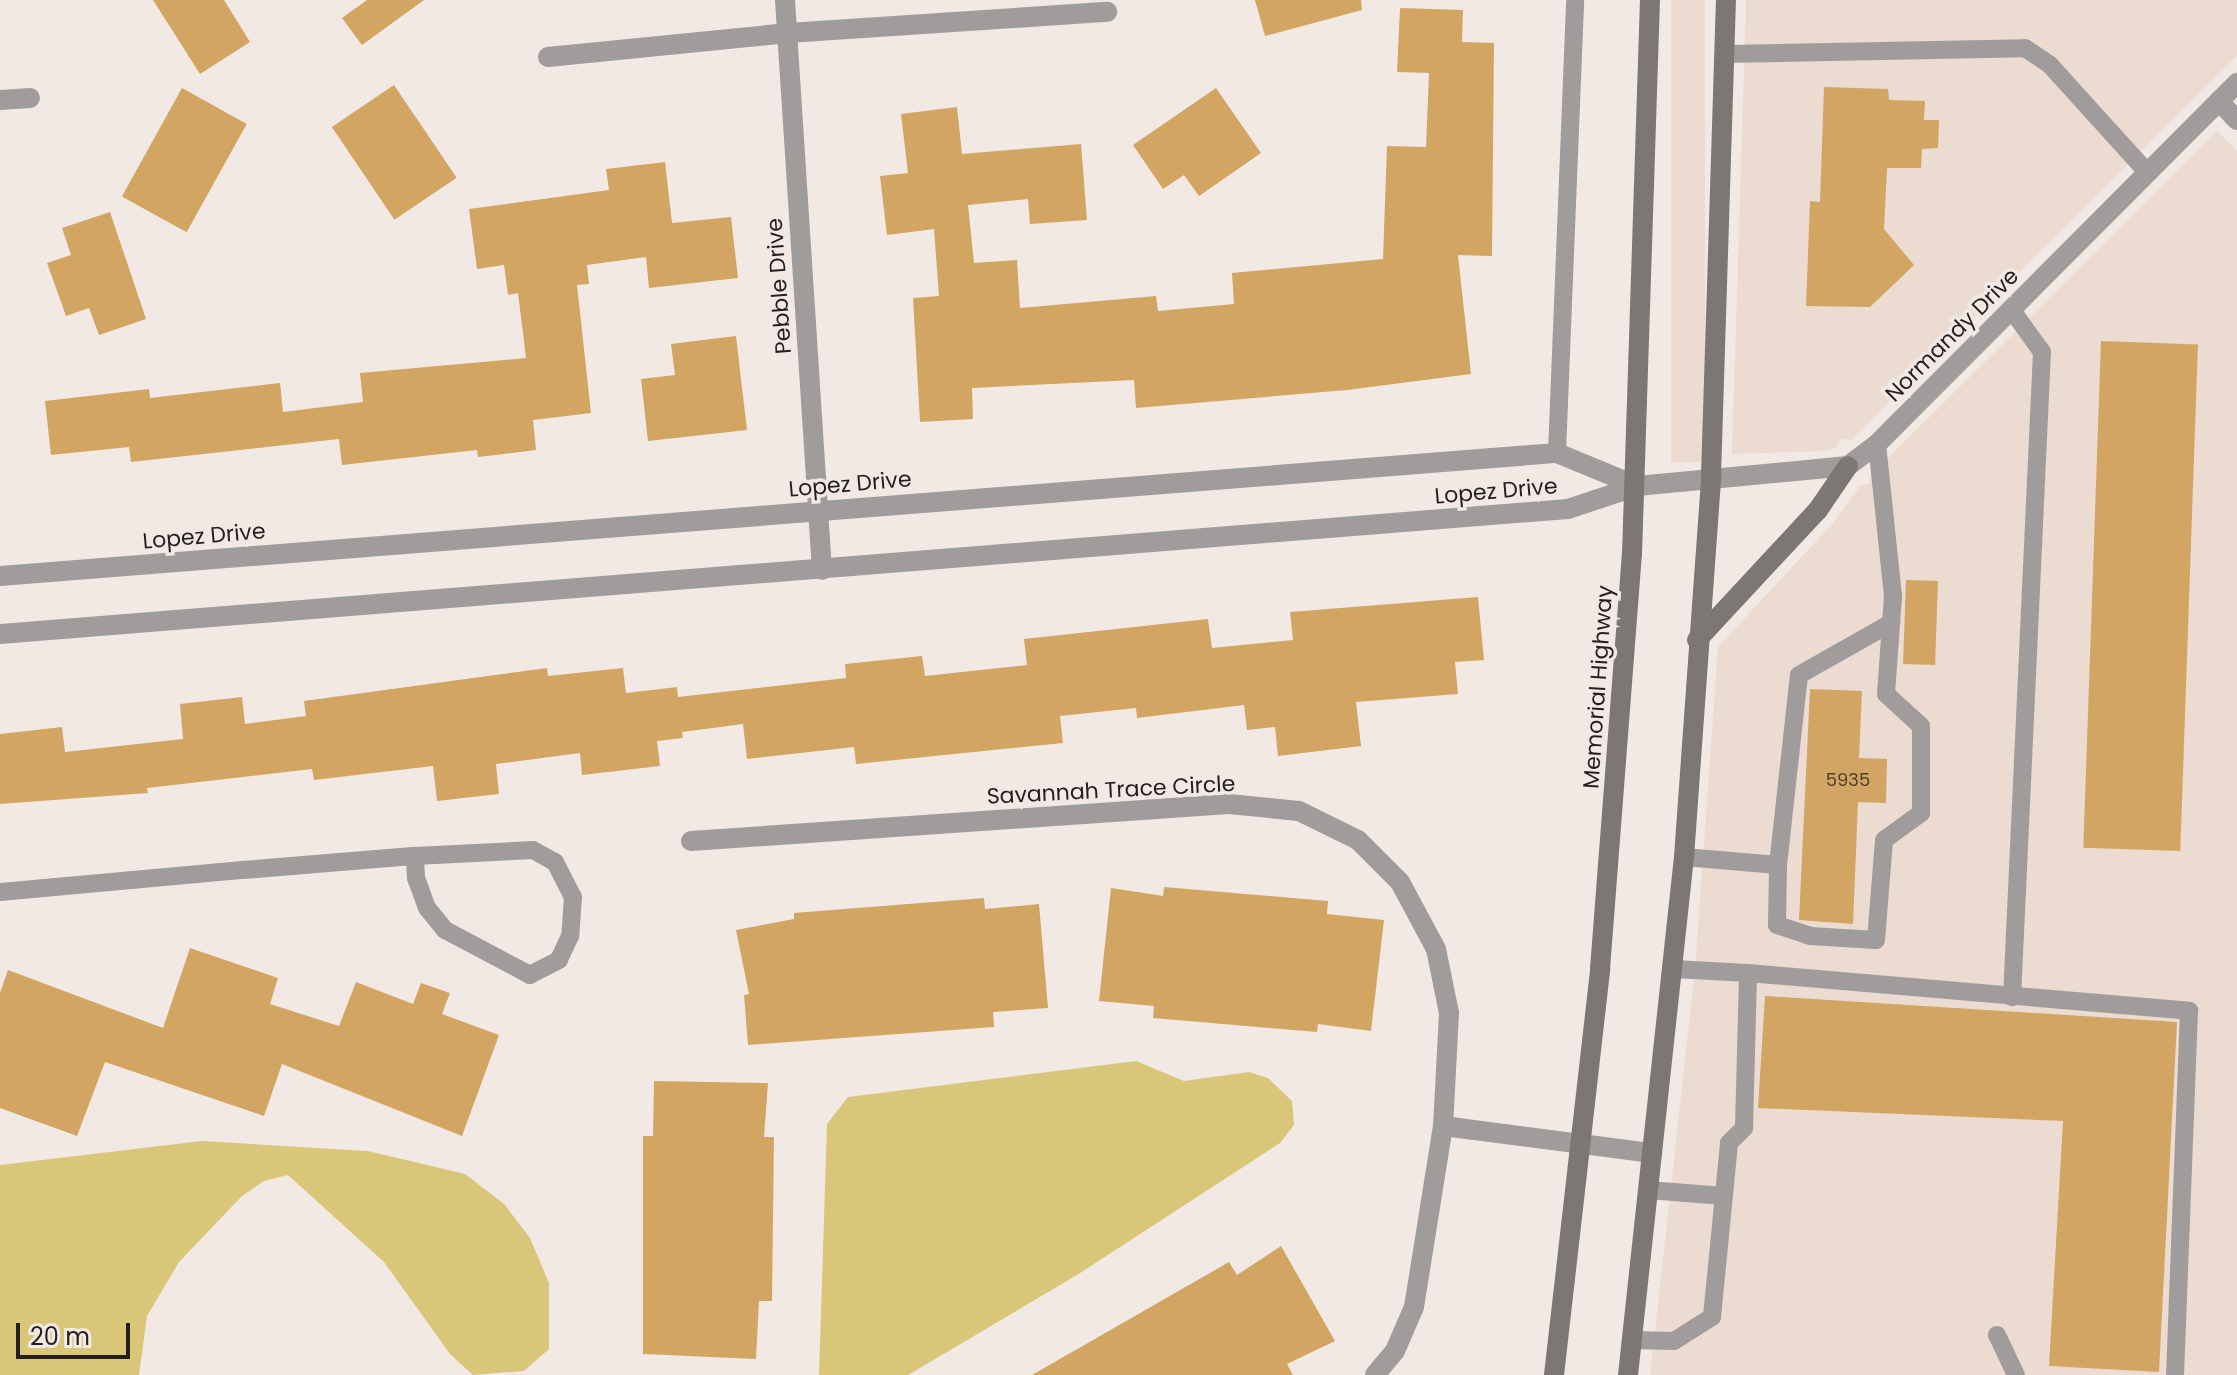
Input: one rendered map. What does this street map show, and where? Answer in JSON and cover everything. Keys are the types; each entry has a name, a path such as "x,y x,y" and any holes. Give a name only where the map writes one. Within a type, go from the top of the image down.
{"main road":[{"name":"Memorial Highway","path":"1554,1375 1576,1143 1600,969 1637,486 1650,0"},
{"path":"1628,1375 1684,857 1711,476 1726,0"},
{"path":"1697,640 1818,510 1848,466"}],"street":[{"name":"Pebble Drive","path":"785,0 822,570"},
{"path":"548,57 788,33 1107,12"},
{"name":"Normandy Drive","path":"1637,486 1711,476 1800,474 1848,466 1877,444 2237,83"},
{"path":"0,100 30,98"},
{"path":"2219,101 2237,120"},
{"name":"Lopez Drive","path":"0,576 1557,453 1637,486"},
{"name":"Lopez Drive","path":"0,634 1568,509 1637,486"},
{"name":"Savannah Trace Circle","path":"691,841 1229,804 1299,811 1358,840 1389,872 1436,949 1449,1013 1443,1126 1414,1307 1395,1351 1375,1375"},
{"path":"1443,1126 1652,1153"}],"lane":[{"path":"1557,453 1575,0"},
{"path":"1724,54 2025,48 2050,65 2147,172"},
{"path":"2011,309 2042,352 2012,997"},
{"path":"1877,444 1893,596 1886,694 1921,726 1921,813 1884,840 1876,940 1810,936 1777,925 1778,865 1799,675 1891,623"},
{"path":"0,892 415,856 533,850 555,862 573,897 570,936 559,960 530,975 445,930 427,908 416,878 415,856"},
{"path":"1684,857 1778,865"},
{"path":"1674,969 2189,1011 2175,1375"},
{"path":"1632,1340 1674,1341 1712,1317 1729,1143 1744,1128 1748,973"},
{"path":"1648,1190 1724,1196"},
{"path":"1997,1335 2016,1375"}],"shaded area":[{"path":"1671,0 1705,0 1705,462 1671,462"},
{"path":"1746,0 2237,0 2237,56 1851,440 1841,439 1836,448 1824,451 1732,454"},
{"path":"2217,131 2237,151 2237,1375 1650,1375 1695,969 1718,647 1833,523 1860,486 1870,483 1870,476"},
{"path":"1136,1061 1184,1081 1249,1072 1268,1078 1292,1101 1294,1125 1280,1143 1077,1275 908,1375 819,1375 827,1124 848,1097"},
{"path":"202,1141 368,1151 465,1174 504,1204 530,1238 549,1283 549,1349 524,1371 473,1375 450,1354 384,1262 288,1175 264,1181 242,1196 179,1262 147,1316 139,1375 0,1375 0,1165"}],"building":[{"path":"153,0 224,0 250,42 200,74"},
{"path":"367,0 424,0 362,45 342,18"},
{"path":"1255,0 1361,0 1362,10 1265,36"},
{"path":"1400,8 1463,10 1462,42 1494,43 1492,256 1458,255 1471,374 1347,390 1136,408 1134,380 972,388 973,419 920,422 913,298 939,296 934,229 887,235 880,176 908,173 901,114 957,107 962,154 1081,144 1087,220 1030,224 1028,199 968,205 974,263 1017,260 1020,308 1156,296 1158,311 1234,304 1232,273 1383,259 1387,146 1426,147 1429,73 1397,72"},
{"path":"394,85 457,178 394,220 332,127"},
{"path":"1824,87 1888,89 1889,100 1925,101 1924,120 1939,120 1938,148 1922,149 1921,168 1887,168 1884,229 1914,265 1870,307 1806,306 1810,201 1820,202"},
{"path":"182,88 247,124 187,232 122,196"},
{"path":"1216,88 1261,153 1199,196 1184,175 1163,189 1133,145"},
{"path":"665,162 672,223 731,217 738,278 649,288 646,257 587,265 589,284 577,285 591,413 533,420 536,450 478,457 477,450 342,465 339,439 131,462 129,447 51,455 45,401 149,389 150,398 280,383 283,412 363,402 360,373 526,358 518,293 508,295 504,265 477,269 469,209 609,190 606,169"},
{"path":"110,212 146,319 99,335 89,308 66,316 47,263 71,255 62,228"},
{"path":"736,336 747,430 648,441 641,379 675,375 671,344"},
{"path":"2101,341 2198,344 2180,851 2083,848"},
{"path":"1906,580 1938,581 1935,665 1903,664"},
{"path":"1478,597 1484,660 1455,662 1458,694 1356,702 1361,746 1278,756 1275,727 1247,730 1244,705 1137,718 1136,708 1060,716 1063,743 856,764 854,747 747,759 743,724 682,732 683,738 657,741 660,766 582,775 580,753 496,764 499,794 437,801 433,766 314,780 312,769 147,788 148,793 0,804 0,734 62,727 65,752 183,739 180,704 242,697 245,724 306,716 304,701 547,668 548,676 623,668 626,693 677,687 678,697 846,678 845,664 922,656 925,676 1027,665 1024,639 1208,619 1212,648 1293,640 1290,612"},
{"path":"1810,689 1862,691 1859,758 1887,759 1886,803 1858,802 1853,924 1799,920"},
{"path":"1164,887 1328,901 1327,914 1384,920 1371,1031 1318,1024 1317,1032 1153,1018 1154,1006 1099,1001 1111,888 1163,896"},
{"path":"984,898 985,909 1039,904 1048,1008 993,1012 994,1027 748,1045 744,995 749,994 736,930 794,919 794,913"},
{"path":"190,948 278,978 270,1004 339,1026 356,982 413,1004 421,983 450,993 442,1014 499,1035 462,1136 282,1064 264,1116 105,1062 77,1136 0,1108 0,993 8,970 163,1028"},
{"path":"1765,996 2177,1022 2159,1372 2049,1366 2063,1121 1758,1108"},
{"path":"654,1081 768,1083 764,1137 774,1137 772,1301 759,1301 756,1359 643,1354 643,1136 653,1136"},
{"path":"1281,1246 1335,1341 1287,1364 1293,1375 1032,1375 1229,1262 1237,1275"}]}
